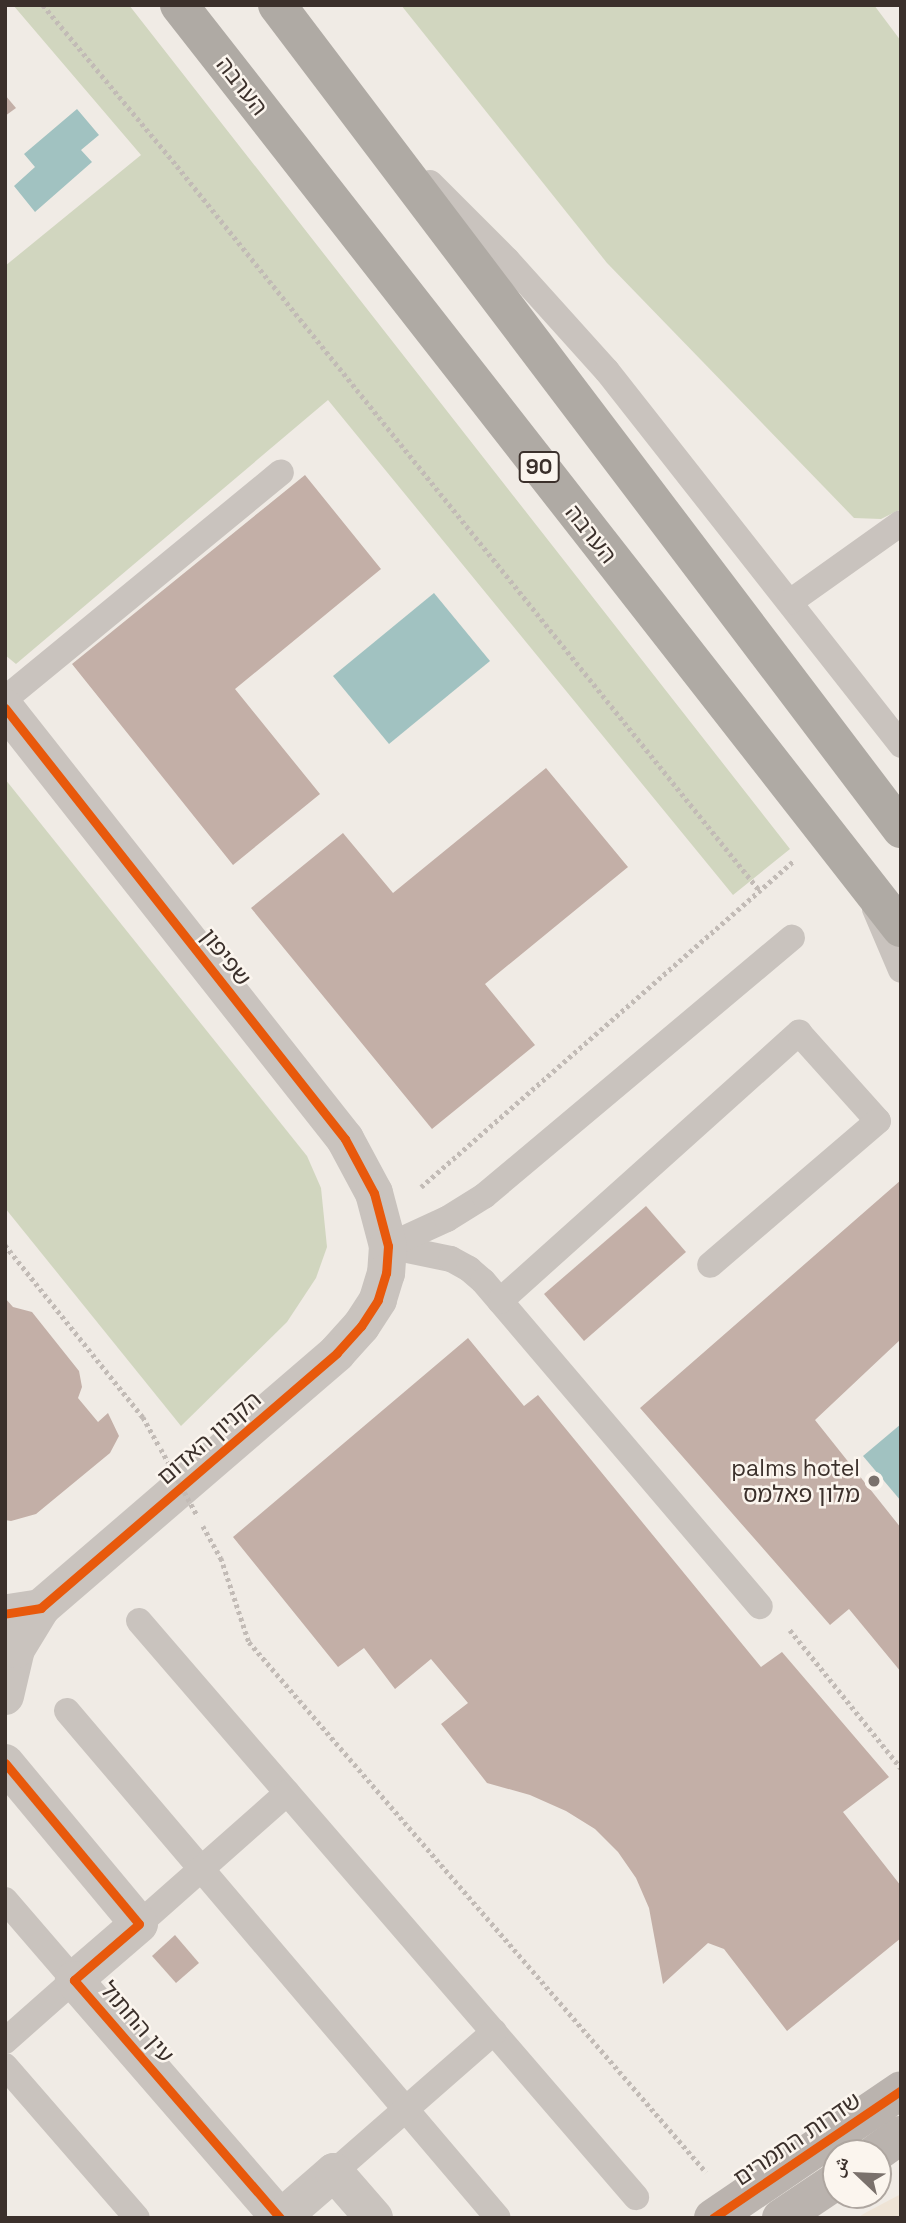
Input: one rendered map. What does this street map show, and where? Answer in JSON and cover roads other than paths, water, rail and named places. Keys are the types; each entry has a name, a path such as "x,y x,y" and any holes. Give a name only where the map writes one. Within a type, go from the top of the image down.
{"highway":[{"name":"הערבה","path":"179,5 901,928"},
{"path":"277,5 901,830"}],"street":[{"name":"שפיפון","path":"5,708 345,1139 374,1193 386,1233"},
{"name":"הקניון האדום","path":"23,1611 337,1353 361,1326 377,1300 386,1273 386,1233"},
{"path":"5,1696 23,1611"},
{"path":"5,1763 139,1924"},
{"name":"עין החתול","path":"139,1924 74,1980 281,2218 334,2172"},
{"name":"שדרות התמרים","path":"723,2211 901,2090"},
{"path":"334,2172 374,2218"},
{"path":"781,2218 822,2190"}],"lane":[{"path":"370,128 474,227 573,332 640,411 901,744"},
{"path":"5,699 281,472"},
{"path":"790,602 901,523"},
{"path":"865,885 901,970"},
{"path":"386,1233 447,1219 485,1196 792,938"},
{"path":"500,1301 799,1033 877,1121 710,1265"},
{"path":"386,1233 469,1269 500,1301 760,1606"},
{"path":"139,1621 636,2197"},
{"path":"67,1711 498,2218"},
{"path":"139,1924 287,1793"},
{"path":"5,1900 74,1980 5,2041"},
{"path":"334,2172 494,2032"},
{"path":"5,2066 137,2218"}],"water":[{"path":"77,109 99,135 81,150 92,162 35,212 14,186 35,167 24,154"},
{"path":"434,593 490,661 389,744 333,676"},
{"path":"901,1424 901,1501 863,1456"}],"place":[{"name":"palms hotel מלון פאלמס","path":"874,1481"}]}
